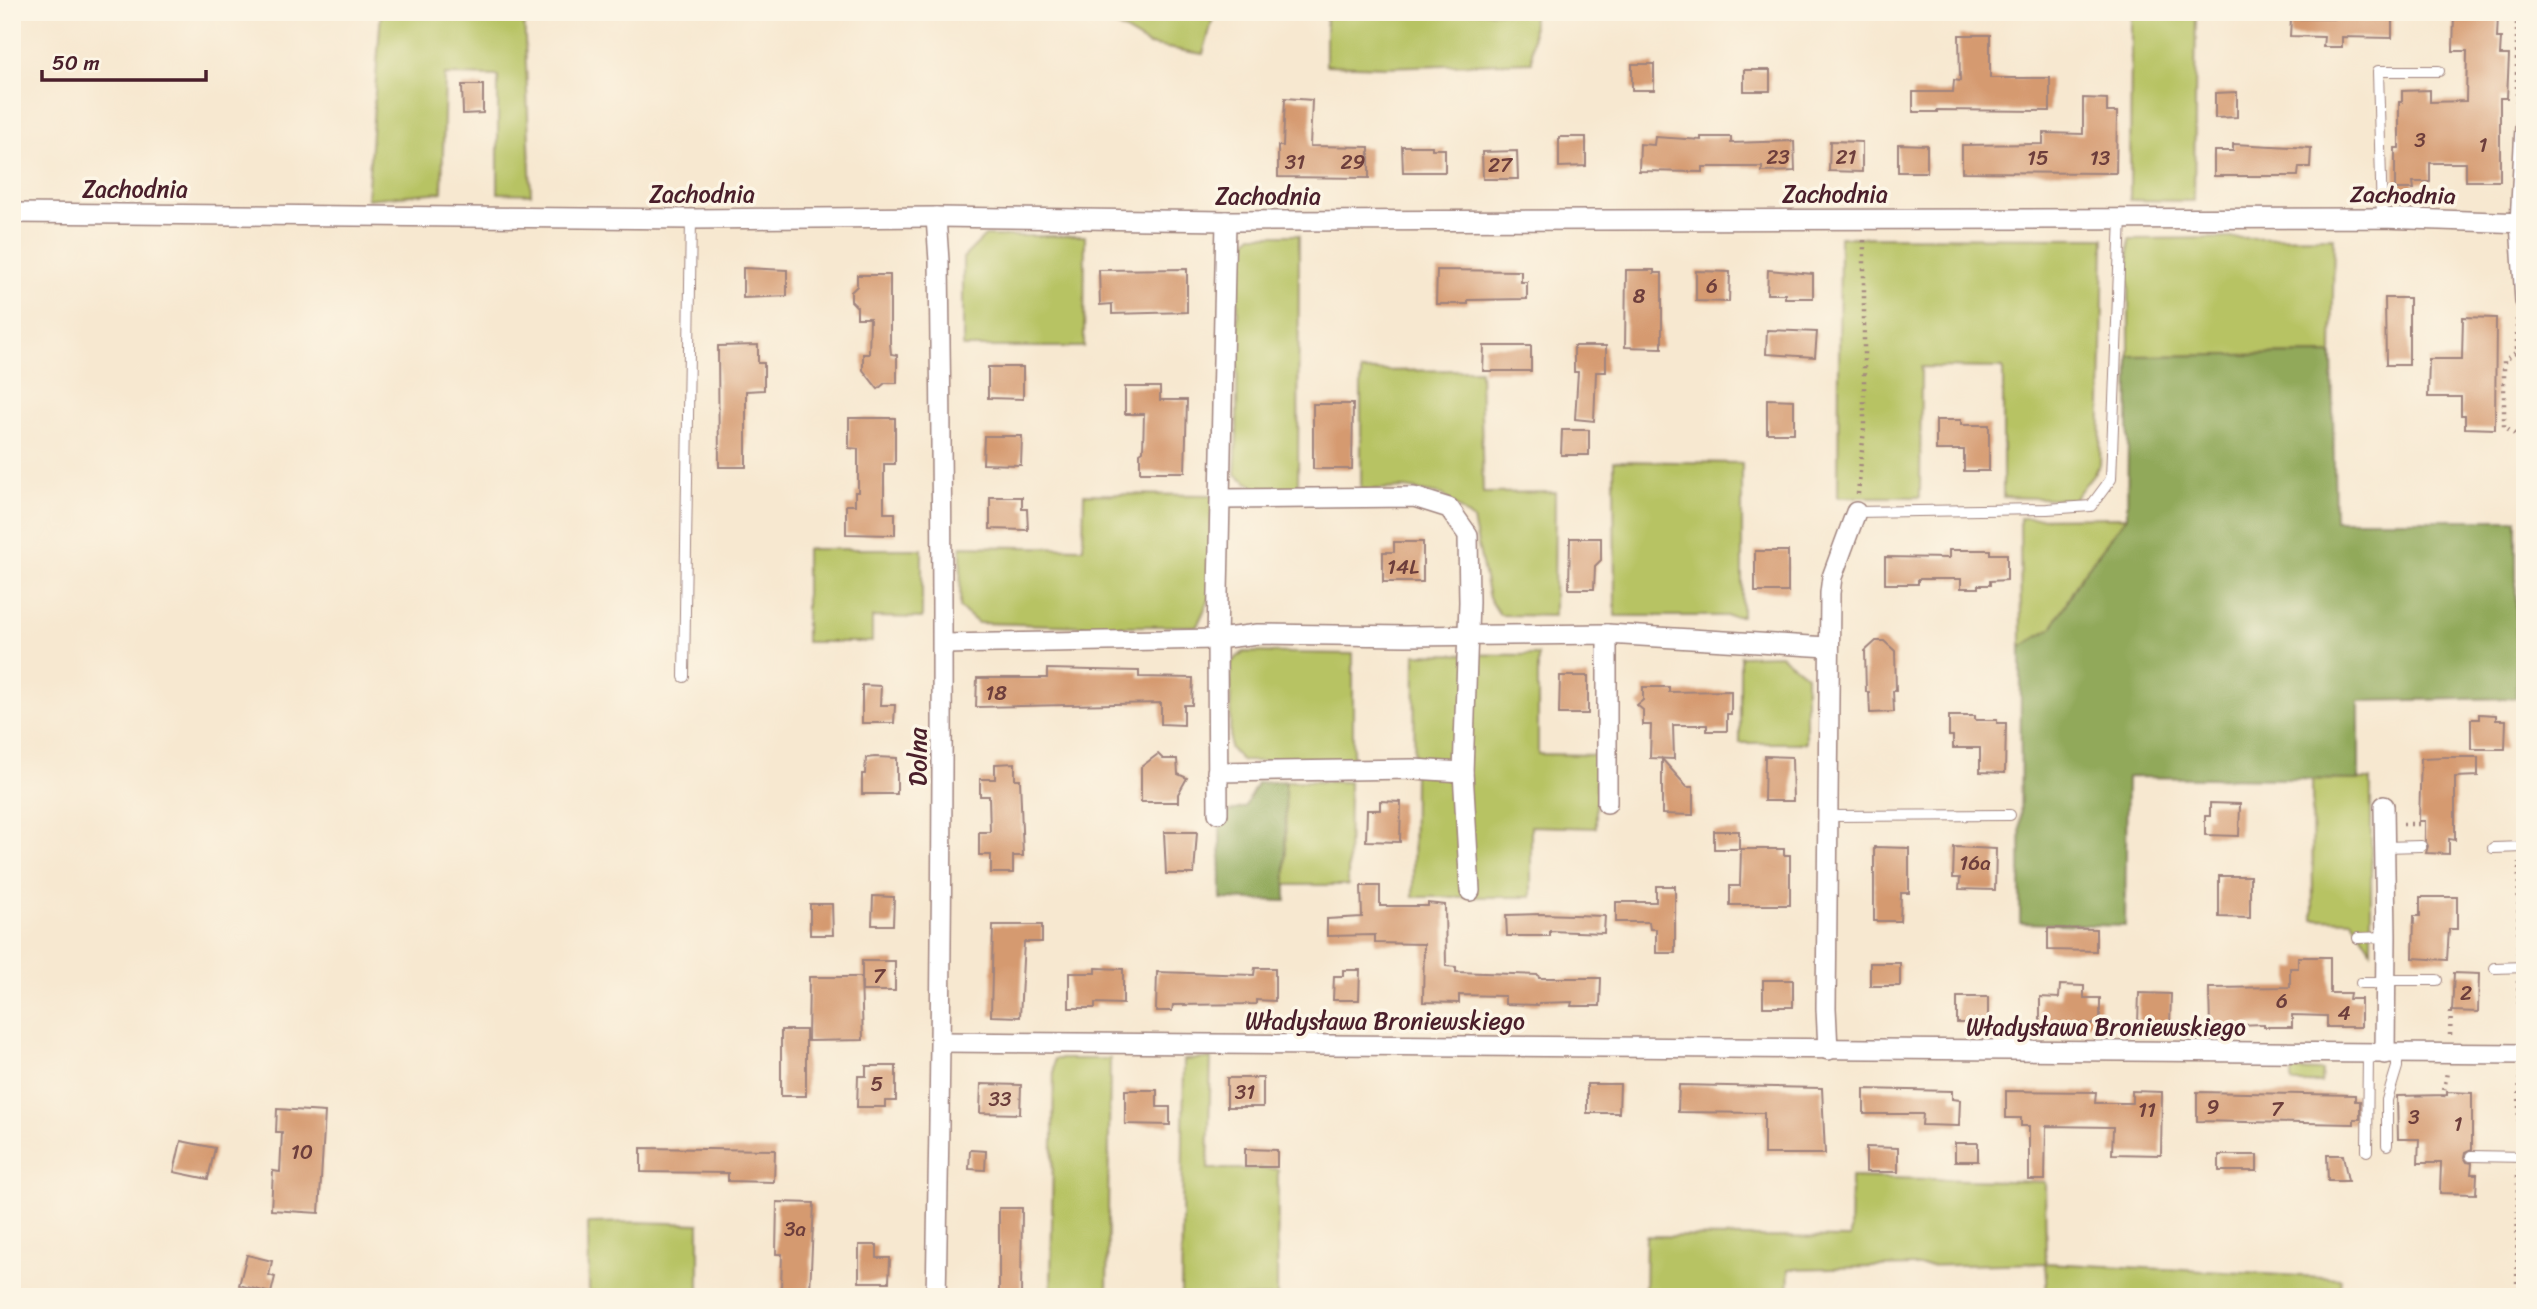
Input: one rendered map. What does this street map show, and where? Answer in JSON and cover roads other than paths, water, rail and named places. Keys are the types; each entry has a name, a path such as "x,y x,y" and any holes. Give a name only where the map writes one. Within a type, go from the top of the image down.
{"street":[{"path":"2525,127 2522,223 2525,301"},
{"name":"Zachodnia","path":"12,213 1226,221 2382,218 2522,223"},
{"name":"Dolna","path":"936,217 939,270 943,644 941,1042 936,1297"},
{"path":"1218,813 1217,639 1226,221"},
{"path":"1221,499 1414,497 1449,508 1468,535 1463,772 1470,891"},
{"path":"1828,1050 1828,647 1832,577 1856,512"},
{"path":"943,644 1217,639 1258,634 1607,634 1828,647"},
{"path":"1607,634 1607,803"},
{"path":"1217,772 1413,769 1463,772"},
{"path":"2383,1053 2386,981 2384,806"},
{"name":"Władysława Broniewskiego","path":"941,1042 2525,1054"}],"lane":[{"path":"2382,218 2378,71 2439,71"},
{"path":"1856,512 2091,506 2111,479 2121,217"},
{"path":"684,677 691,219"},
{"path":"1828,817 2010,815"},
{"path":"2385,847 2421,846"},
{"path":"2493,848 2525,847"},
{"path":"2358,938 2386,937"},
{"path":"2495,968 2525,967"},
{"path":"2361,983 2437,980"},
{"path":"2383,1053 2397,1067 2387,1100 2387,1144"},
{"path":"2367,1151 2383,1053"},
{"path":"2471,1156 2525,1157"}]}
